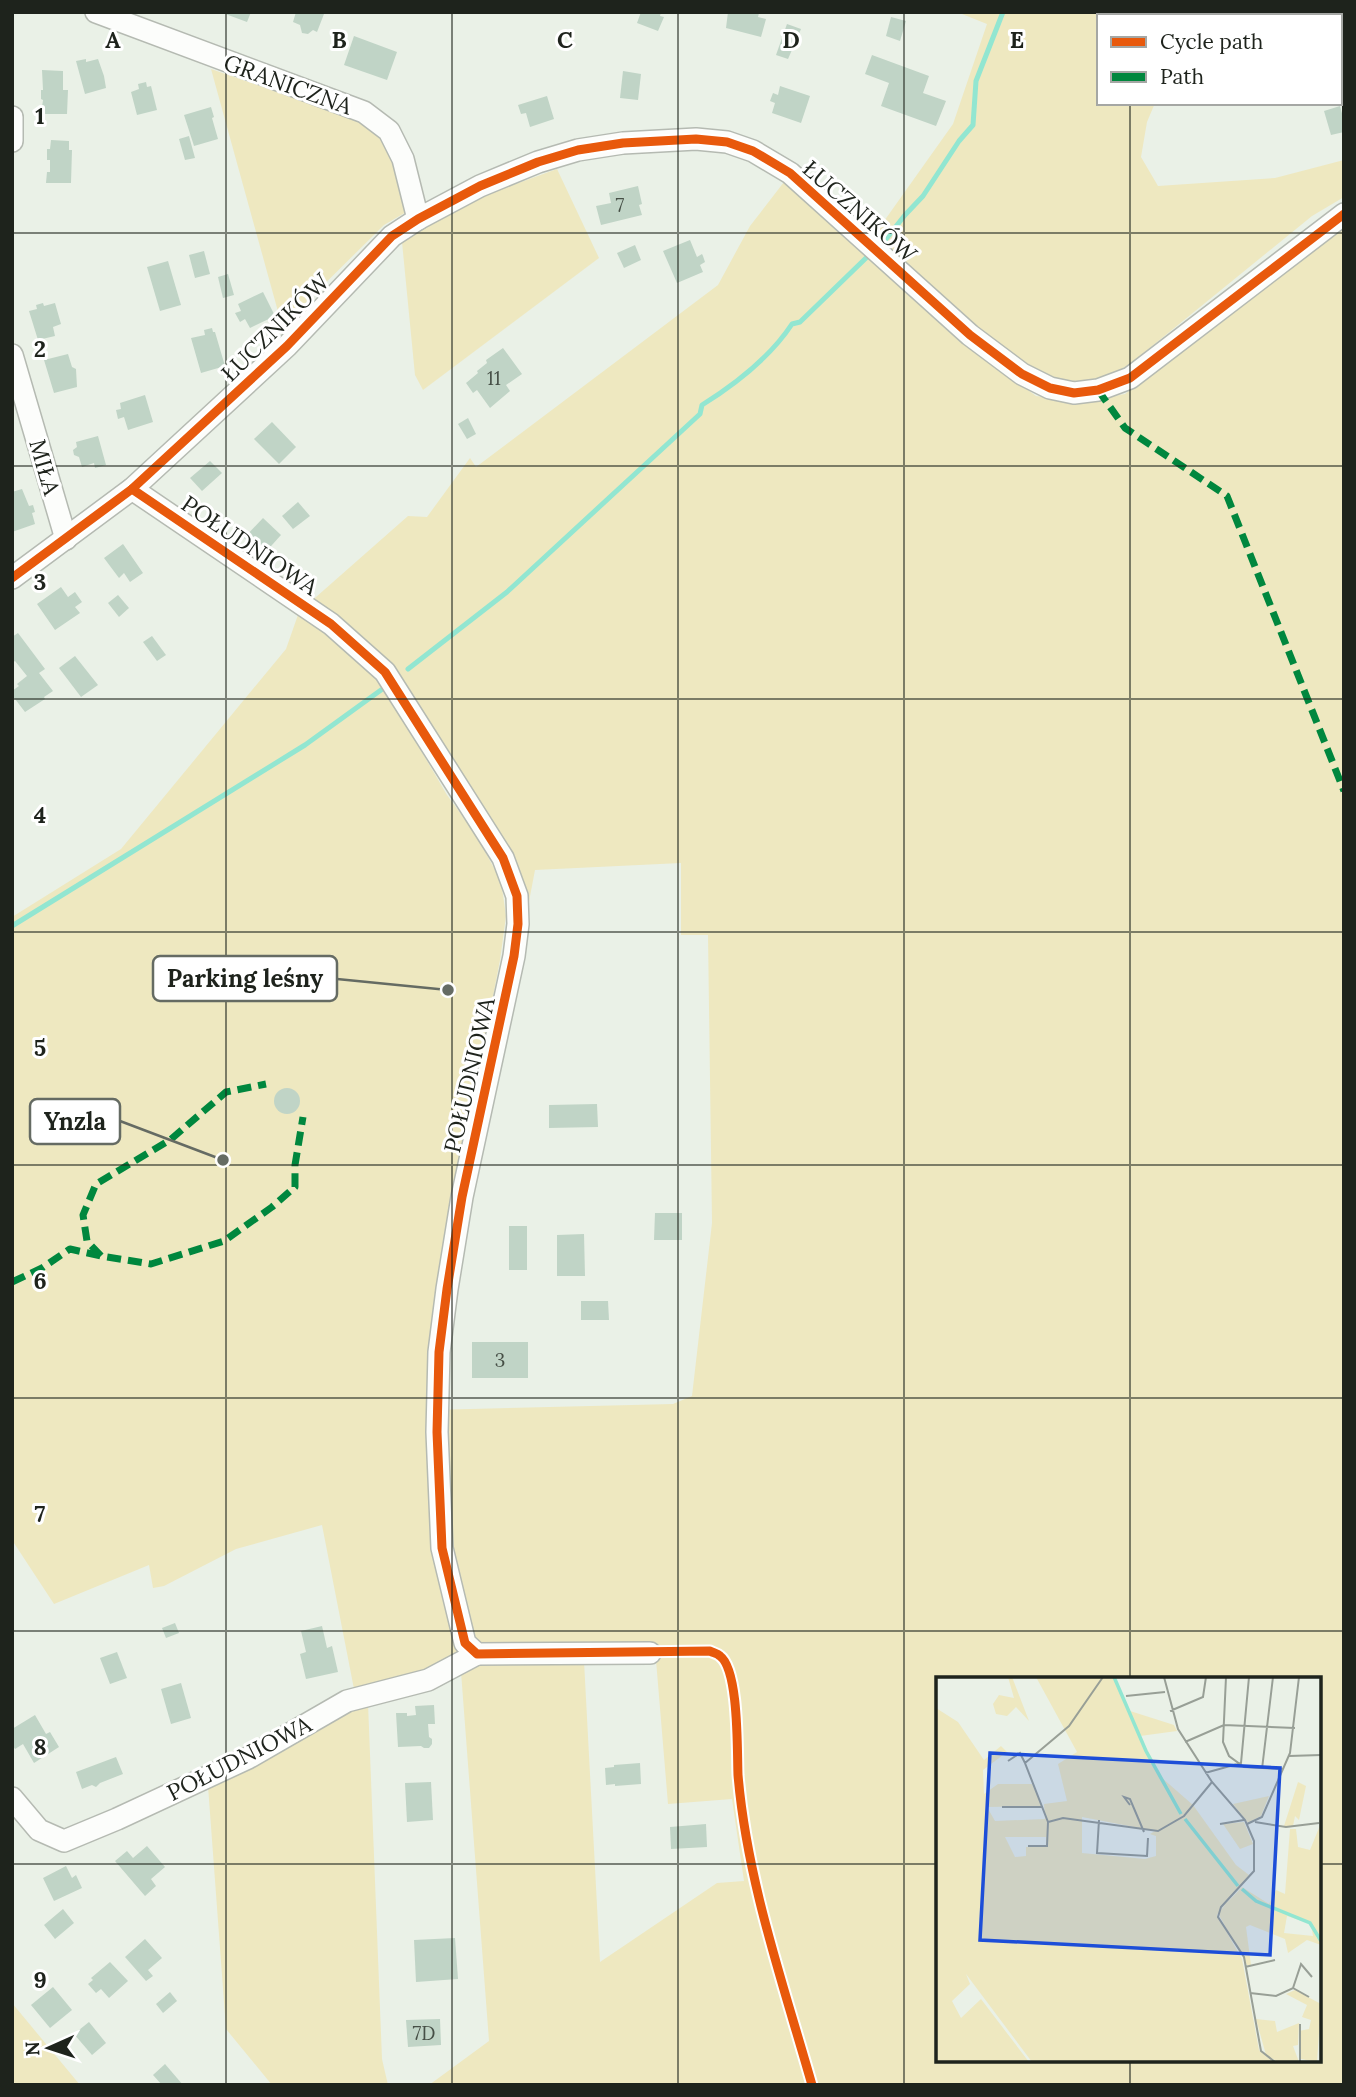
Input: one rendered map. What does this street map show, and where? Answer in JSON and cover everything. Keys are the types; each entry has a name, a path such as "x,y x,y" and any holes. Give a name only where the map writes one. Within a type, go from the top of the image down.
{"street":[{"name":"GRANICZNA","path":"96,12 364,112 389,131 403,159 418,219"},
{"path":"12,117 12,141"},
{"name":"ŁUCZNIKÓW","path":"12,578 132,488 287,346 392,236 480,186 538,162 578,150 635,142 696,139 727,142 753,151 790,173 970,335 1022,374 1050,388 1074,393 1098,390 1130,378 1344,214"},
{"name":"MIŁA","path":"12,355 66,538"},
{"name":"POŁUDNIOWA","path":"132,488 331,624 385,672 503,858 517,896 518,924 514,956 461,1197 439,1352 437,1432 442,1548 465,1643 477,1654"},
{"name":"POŁUDNIOWA","path":"12,1798 38,1830 64,1841 248,1758 347,1701 428,1680 477,1654 650,1653"}],"shaded area":[{"path":"957,12 1191,12 1097,14 1097,105 1154,105 1147,122 1141,157 1158,186 1275,178 1344,160 1344,197 1312,216 1130,364 1100,381 1072,384 1048,379 974,327 898,256 877,231 953,124 987,24"},
{"path":"211,69 354,118 381,136 393,156 408,211 384,225 282,326"},
{"path":"557,169 599,258 423,390 415,375 402,242 463,203"},
{"path":"784,182 961,340 1036,396 1082,402 1125,394 1344,223 1344,2085 429,2085 489,2041 461,1672 354,1689 322,1525 236,1549 164,1586 153,1588 149,1565 54,1604 12,1540 12,917 121,849 286,649 299,612 408,516 427,517 470,458 476,467 718,285 750,226","holes":["392,701 527,912 535,870 681,863 681,935 708,935 712,1223 692,1396 673,1404 430,1410 457,1184 506,916 501,881 475,833 447,795","656,1660 668,1804 732,1799 744,1881 717,1883 600,1962 584,1661"]},
{"path":"368,1703 382,2059 388,2085 272,2085 226,2029 208,1786"},
{"path":"12,2003 80,2085 12,2085"}],"building":[{"path":"220,12 251,12 247,22"},
{"path":"296,12 324,14 317,32 313,30 308,34 302,33 300,25 293,22"},
{"path":"641,12 661,12 660,16 664,17 658,31 637,23"},
{"path":"728,12 759,13 758,17 766,19 761,37 726,28"},
{"path":"891,17 906,21 900,41 886,36"},
{"path":"787,24 801,29 788,59 776,55"},
{"path":"354,36 397,52 387,80 344,65"},
{"path":"872,55 929,76 923,93 946,101 936,126 881,106 889,83 865,74"},
{"path":"86,59 86,62 98,59 106,88 85,94 76,61"},
{"path":"42,70 63,71 63,90 68,90 67,114 41,114"},
{"path":"623,71 641,74 638,100 620,98"},
{"path":"146,82 147,87 151,86 157,110 137,115 131,92 139,89 138,84"},
{"path":"780,86 810,96 801,123 772,113 775,103 770,101 773,93 778,95"},
{"path":"547,96 554,119 530,127 526,113 521,114 518,105"},
{"path":"1340,106 1344,132 1331,135 1324,111"},
{"path":"211,107 218,139 194,146 184,115"},
{"path":"189,136 195,158 185,160 179,139"},
{"path":"51,140 69,141 69,150 72,150 71,183 46,183 47,172 50,172 47,149 50,149"},
{"path":"638,186 642,215 601,225 596,206 611,203 609,193"},
{"path":"690,240 697,257 702,254 703,256 705,262 700,265 703,272 677,283 663,251"},
{"path":"635,245 641,260 624,268 617,253"},
{"path":"204,251 210,274 195,278 189,255"},
{"path":"168,261 181,305 160,311 147,267"},
{"path":"228,274 234,295 223,298 218,277"},
{"path":"263,292 275,316 250,328 245,319 240,322 235,313 241,311 238,304"},
{"path":"43,303 44,306 55,303 61,324 53,327 55,336 38,340 29,311 37,309 36,305"},
{"path":"212,328 225,366 201,373 191,338 205,335 204,330"},
{"path":"503,348 522,374 506,385 510,391 490,408 477,390 473,393 466,383 487,363 486,360"},
{"path":"68,354 72,367 76,369 77,387 54,393 44,360"},
{"path":"145,395 153,422 128,430 124,417 118,419 116,410 121,409 120,403"},
{"path":"468,418 476,434 467,439 458,424"},
{"path":"272,422 296,447 279,464 254,439"},
{"path":"98,436 106,465 95,468 94,463 82,467 79,457 74,455 76,442"},
{"path":"210,461 222,473 202,491 190,478"},
{"path":"22,489 29,506 33,505 35,524 12,532 12,492"},
{"path":"298,502 310,516 293,529 282,516"},
{"path":"263,518 281,535 263,555 244,538"},
{"path":"123,544 143,573 130,582 124,573 119,578 104,558"},
{"path":"61,587 68,597 75,592 82,602 75,607 80,613 55,630 37,604"},
{"path":"118,595 129,608 119,617 108,603"},
{"path":"18,633 45,669 39,673 53,691 25,712 12,695 12,691 19,686 17,684 27,676 15,661 12,663 12,637"},
{"path":"152,636 166,655 157,661 143,642"},
{"path":"75,656 98,685 81,697 59,668"},
{"path":"287,1088 296,1092 300,1101 296,1110 287,1114 278,1110 274,1101 278,1092"},
{"path":"597,1104 598,1127 549,1128 549,1105"},
{"path":"655,1213 682,1213 682,1240 654,1240"},
{"path":"509,1226 527,1226 527,1270 509,1270"},
{"path":"584,1234 585,1276 557,1276 557,1235"},
{"path":"581,1301 608,1301 609,1320 581,1320"},
{"path":"472,1342 528,1342 528,1378 472,1378"},
{"path":"175,1623 179,1633 166,1638 162,1628"},
{"path":"322,1626 327,1648 332,1646 338,1672 306,1679 300,1654 306,1652 301,1631"},
{"path":"117,1652 127,1678 110,1684 100,1658"},
{"path":"181,1683 191,1718 171,1724 161,1689"},
{"path":"434,1705 435,1724 428,1724 429,1737 432,1739 429,1748 398,1747 396,1713 416,1715 415,1706"},
{"path":"35,1715 46,1734 50,1732 59,1747 34,1763 23,1744 15,1749 12,1744 12,1729"},
{"path":"116,1757 123,1774 96,1787 92,1785 82,1789 76,1772"},
{"path":"640,1763 641,1784 606,1785 605,1768"},
{"path":"431,1782 433,1820 407,1822 405,1783"},
{"path":"706,1824 707,1847 671,1849 670,1827"},
{"path":"147,1846 165,1867 151,1879 156,1886 145,1896 115,1861 127,1851 133,1858"},
{"path":"66,1866 72,1878 76,1875 82,1888 54,1901 43,1878"},
{"path":"63,1909 74,1923 55,1939 44,1925"},
{"path":"455,1938 458,1979 416,1982 414,1940"},
{"path":"145,1939 162,1958 148,1970 153,1976 146,1981 125,1957"},
{"path":"110,1962 128,1981 109,1998 101,1989 96,1993 88,1984 93,1980 91,1978"},
{"path":"53,1987 72,2010 50,2028 31,2005"},
{"path":"170,1992 177,2001 163,2013 156,2004"},
{"path":"440,2019 441,2045 408,2047 406,2020"},
{"path":"89,2022 106,2043 92,2055 74,2034"},
{"path":"165,2064 183,2085 162,2085 153,2075"}],"waterway":[{"path":"886,239 923,196 959,141 973,125 976,81 1003,12"},
{"path":"408,669 507,592 700,414 702,405 751,369 774,347 792,324 800,322 866,258"},
{"path":"12,926 305,745 381,690"}],"marked path":[{"path":"1098,390 1125,428 1227,496 1344,791"},
{"path":"101,1256 87,1241 83,1215 96,1184 170,1140 226,1092 266,1084"},
{"path":"12,1282 42,1268 70,1249 151,1264 224,1241 295,1187 295,1165 303,1117"}],"cycle path":[{"path":"12,578 132,489 287,346 392,236 480,186 538,162 578,150 623,143 696,139 727,142 753,151 790,173 970,335 1022,374 1050,388 1074,393 1098,390 1130,378 1344,214"},
{"path":"132,489 331,624 385,672 503,858 517,896 518,924 514,956 462,1197 439,1352 437,1432 442,1548 465,1643 477,1654 710,1651 720,1656 731,1677 734,1693 738,1775 749,1854 768,1932 812,2085"}],"place":[{"name":"Parking leśny","path":"448,990"},
{"name":"Ynzla","path":"223,1160"}]}
